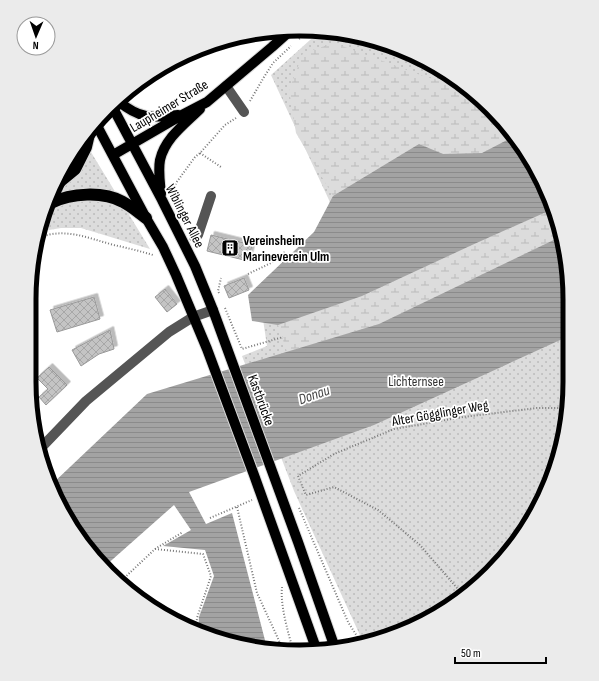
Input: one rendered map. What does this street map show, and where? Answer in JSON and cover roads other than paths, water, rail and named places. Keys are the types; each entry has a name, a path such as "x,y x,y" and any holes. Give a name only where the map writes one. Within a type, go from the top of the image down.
{"highway":[{"path":"67,176 75,169 87,143"},
{"path":"55,201 82,194 113,198 123,202 146,218"}],"main road":[{"name":"Laupheimer Straße","path":"113,155 207,102 283,37"},
{"path":"162,200 160,161 164,148 172,137 207,102"},
{"path":"122,104 137,114 150,117 182,115"},
{"name":"Wiblinger Allee","path":"115,111 195,266 225,341"},
{"path":"99,129 157,236 176,275 207,349 315,644"},
{"name":"Kastbrücke","path":"225,341 333,643"}],"street":[{"path":"226,86 244,112"},
{"path":"194,237 198,235 211,196"},
{"path":"44,445 86,401 169,332 193,317 213,310"}],"water":[{"path":"509,139 528,168 548,211 362,296 278,325 252,321 248,295 314,232 333,196 419,144 443,154 482,153"},
{"name":"Donau","path":"556,239 561,265 563,339 374,425 189,492 206,524 232,513 266,643 231,636 198,625 199,617 214,576 205,550 163,546 191,530 174,505 108,563 90,542 71,513 56,481 147,394 379,324"}],"place":[{"name":"Vereinsheim Marineverein Ulm","path":"230,248"}],"park label":[{"name":"Lichternsee","path":"416,381"}]}
